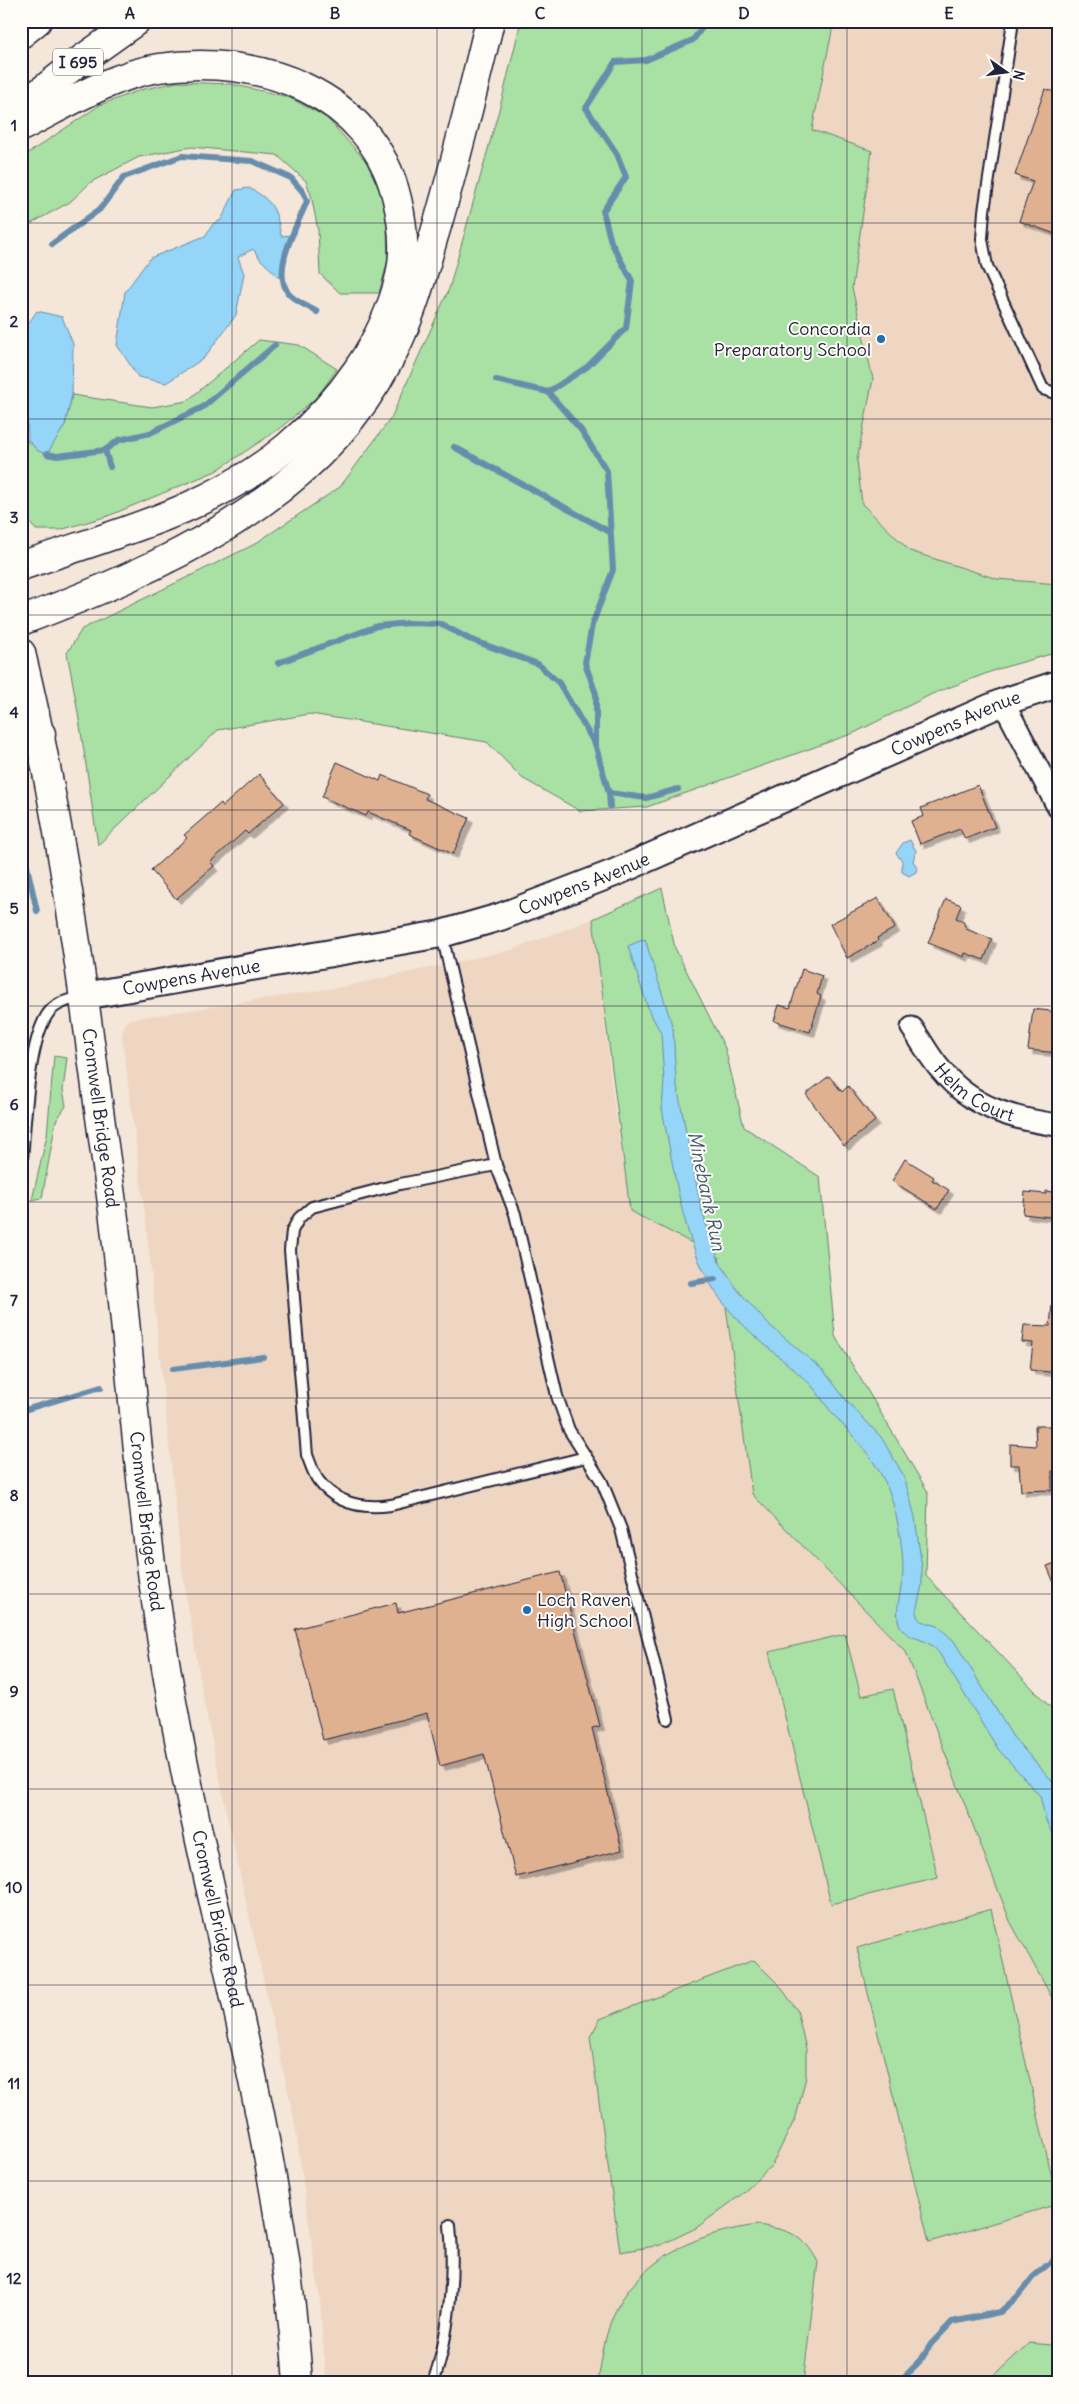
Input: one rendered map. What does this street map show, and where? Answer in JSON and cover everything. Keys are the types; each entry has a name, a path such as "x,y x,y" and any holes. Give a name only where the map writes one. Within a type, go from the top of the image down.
{"main road":[{"path":"21,34 37,21"},
{"name":"I 695","path":"21,107 77,63 136,21"},
{"path":"21,621 116,584 167,561 211,536 253,510 309,463 344,427 380,377 407,322 442,212 490,21"},
{"path":"21,127 123,77 157,68 187,65 223,66 255,70 285,78 314,90 340,109 360,128 379,154 393,183 404,242 400,274 393,299 380,331 343,389 319,417 289,446 232,486 184,510 21,566"},
{"name":"Cromwell Bridge Road","path":"21,653 41,734 84,996 115,1223 150,1559 165,1664 202,1850 274,2177 288,2278 298,2383"},
{"path":"21,710 41,734"}],"street":[{"name":"Cowpens Avenue","path":"84,996 441,934 500,917 558,896 1003,702 1058,684"},
{"path":"1003,702 1058,807"},
{"name":"Helm Court","path":"912,1028 941,1070 962,1092 987,1108 1012,1116 1058,1125"}],"lane":[{"path":"1012,28 984,211 982,239 987,266 1043,388 1058,394"},
{"path":"441,934 496,1165 516,1214 557,1396 569,1430 602,1482 621,1530 668,1718"},
{"path":"21,1171 37,1036 47,1014 60,1003 84,996"},
{"path":"496,1165 341,1198 312,1208 299,1218 292,1232 290,1250 307,1454 316,1479 332,1494 352,1505 372,1507 391,1505 586,1457"},
{"path":"433,2383 444,2334 449,2294 450,2225"}],"shaded area":[{"name":"Concordia Preparatory School","path":"822,21 1058,21 1058,652 998,669 932,694 854,733 719,755"},
{"name":"Loch Raven High School","path":"593,919 613,1097 630,1211 719,1257 752,1494 906,1652 1010,1921 1058,2009 1058,2383 326,2383 320,2301 294,2118 228,1820 202,1691 182,1569 146,1223 122,1035 125,1023 131,1019 342,987 511,950"}],"green space":[{"path":"521,21 834,21 812,130 872,151 852,288 873,379 857,460 862,504 910,551 997,579 1058,584 1058,652 998,669 932,694 854,733 647,807 580,811 522,778 487,742 310,714 218,730 98,845 67,653 82,629 253,545 340,487 391,418 449,289 502,99"},
{"path":"177,82 231,84 288,97 326,117 366,161 386,205 388,260 379,293 340,293 320,274 318,230 311,195 306,181 277,155 191,147 139,157 91,182 70,202 21,229 21,158 100,105 140,90"},
{"path":"259,340 299,345 337,369 318,396 279,429 216,471 108,516 60,530 36,530 21,513 21,456 28,440 38,451 65,425 72,395 152,407 187,401"},
{"path":"662,888 675,948 725,1048 744,1127 820,1177 835,1336 928,1492 926,1576 1052,1709 1058,1722 1058,2009 1010,1921 906,1652 752,1494 719,1257 630,1211 593,919"},
{"path":"54,1056 67,1058 63,1090 66,1106 56,1121 42,1198 32,1200 47,1135"},
{"path":"845,1634 861,1696 893,1689 938,1878 831,1904 769,1652"},
{"path":"991,1909 1058,2204 929,2242 857,1948"},
{"path":"754,1960 780,1986 797,2010 806,2049 806,2077 796,2117 772,2165 741,2195 696,2228 661,2245 620,2252 590,2037 600,2019"},
{"path":"758,2225 794,2234 807,2245 818,2262 803,2383 598,2383 610,2324 618,2306 630,2288 645,2272 660,2259 697,2240 716,2233"},
{"path":"1029,2343 1051,2345 1058,2350 1058,2383 986,2383"}],"water":[{"path":"249,188 269,202 275,213 281,236 292,235 284,261 282,280 261,260 253,249 238,257 244,274 236,315 204,358 166,383 138,377 117,345 125,292 150,258 205,236 213,224 221,220 236,190"},
{"path":"37,311 62,317 73,344 72,395 65,425 47,454 38,451 28,440 26,393 21,376 21,334"},
{"path":"910,840 916,851 913,861 917,867 916,872 909,876 902,872 902,861 896,853 903,843"},
{"name":"Minebank Run","path":"645,939 673,1028 676,1081 702,1212 719,1261 737,1289 767,1323 824,1371 846,1400 881,1437 904,1476 915,1517 922,1568 922,1585 916,1612 918,1618 921,1621 938,1626 954,1641 1013,1737 1056,1785 1058,1790 1058,1844 1046,1821 1040,1796 998,1749 939,1653 929,1644 906,1633 900,1626 898,1607 903,1576 903,1560 896,1513 880,1472 812,1386 731,1312 708,1280 698,1259 690,1238 678,1193 662,1108 664,1081 661,1033 649,1011 628,946"}],"building":[{"path":"1045,89 1058,93 1058,235 1019,221 1033,181 1015,175"},
{"path":"337,762 380,781 382,775 427,794 425,799 469,818 453,854 409,834 411,830 368,812 366,816 322,797"},
{"path":"259,774 284,803 248,834 245,831 210,862 214,866 176,899 151,870 187,838 184,835 221,803 223,806"},
{"path":"978,785 995,827 965,839 960,829 920,844 911,821 924,816 921,808"},
{"path":"878,898 895,928 877,938 878,941 847,958 830,924"},
{"path":"946,899 961,905 956,918 963,921 966,929 992,939 984,960 965,953 964,957 928,943"},
{"path":"802,969 822,976 817,994 821,996 810,1032 774,1021 779,1005 790,1008"},
{"path":"1033,1009 1058,1012 1058,1053 1028,1050"},
{"path":"829,1076 842,1092 848,1086 875,1121 844,1146 806,1094"},
{"path":"905,1159 934,1177 932,1180 949,1190 937,1209 892,1181"},
{"path":"1046,1191 1058,1193 1058,1218 1023,1214 1025,1192 1046,1194"},
{"path":"1052,1305 1058,1305 1058,1373 1030,1370 1033,1343 1022,1342 1024,1325 1050,1326"},
{"path":"1035,1426 1058,1426 1055,1471 1052,1471 1052,1490 1021,1491 1019,1465 1010,1465 1010,1444 1036,1446"},
{"path":"1058,1562 1058,1592 1047,1566"},
{"path":"560,1572 600,1726 592,1728 622,1850 516,1877 484,1754 440,1766 427,1713 323,1740 295,1629 396,1603 398,1613"}],"waterway":[{"name":"Minebank Run","path":"610,806 609,793 596,747 596,694 585,663 592,625 613,570 607,471 581,430 548,392 587,367 626,328 632,281 611,242 603,211 626,177 617,154 586,108 615,62 646,60 693,40 707,21"},
{"path":"52,244 100,209 124,177 182,156 252,161 291,178 303,192 307,201 284,259 284,283 291,296 317,312"},
{"path":"47,454 57,456 105,450 119,440 150,433 203,407 275,345"},
{"path":"496,380 548,392"},
{"path":"454,447 610,532"},
{"path":"105,450 110,467"},
{"path":"278,663 377,626 409,623 441,624 469,639 538,664 559,683 596,746"},
{"path":"609,793 646,798 678,789"},
{"path":"21,840 37,911"},
{"path":"691,1283 715,1279"},
{"path":"173,1369 263,1357"},
{"path":"21,1411 101,1387"},
{"path":"898,2383 921,2360 931,2344 952,2322 1000,2312 1017,2297 1033,2277 1058,2256"}],"place":[{"name":"Concordia Preparatory School","path":"881,339"},
{"name":"Loch Raven High School","path":"527,1610"}]}
